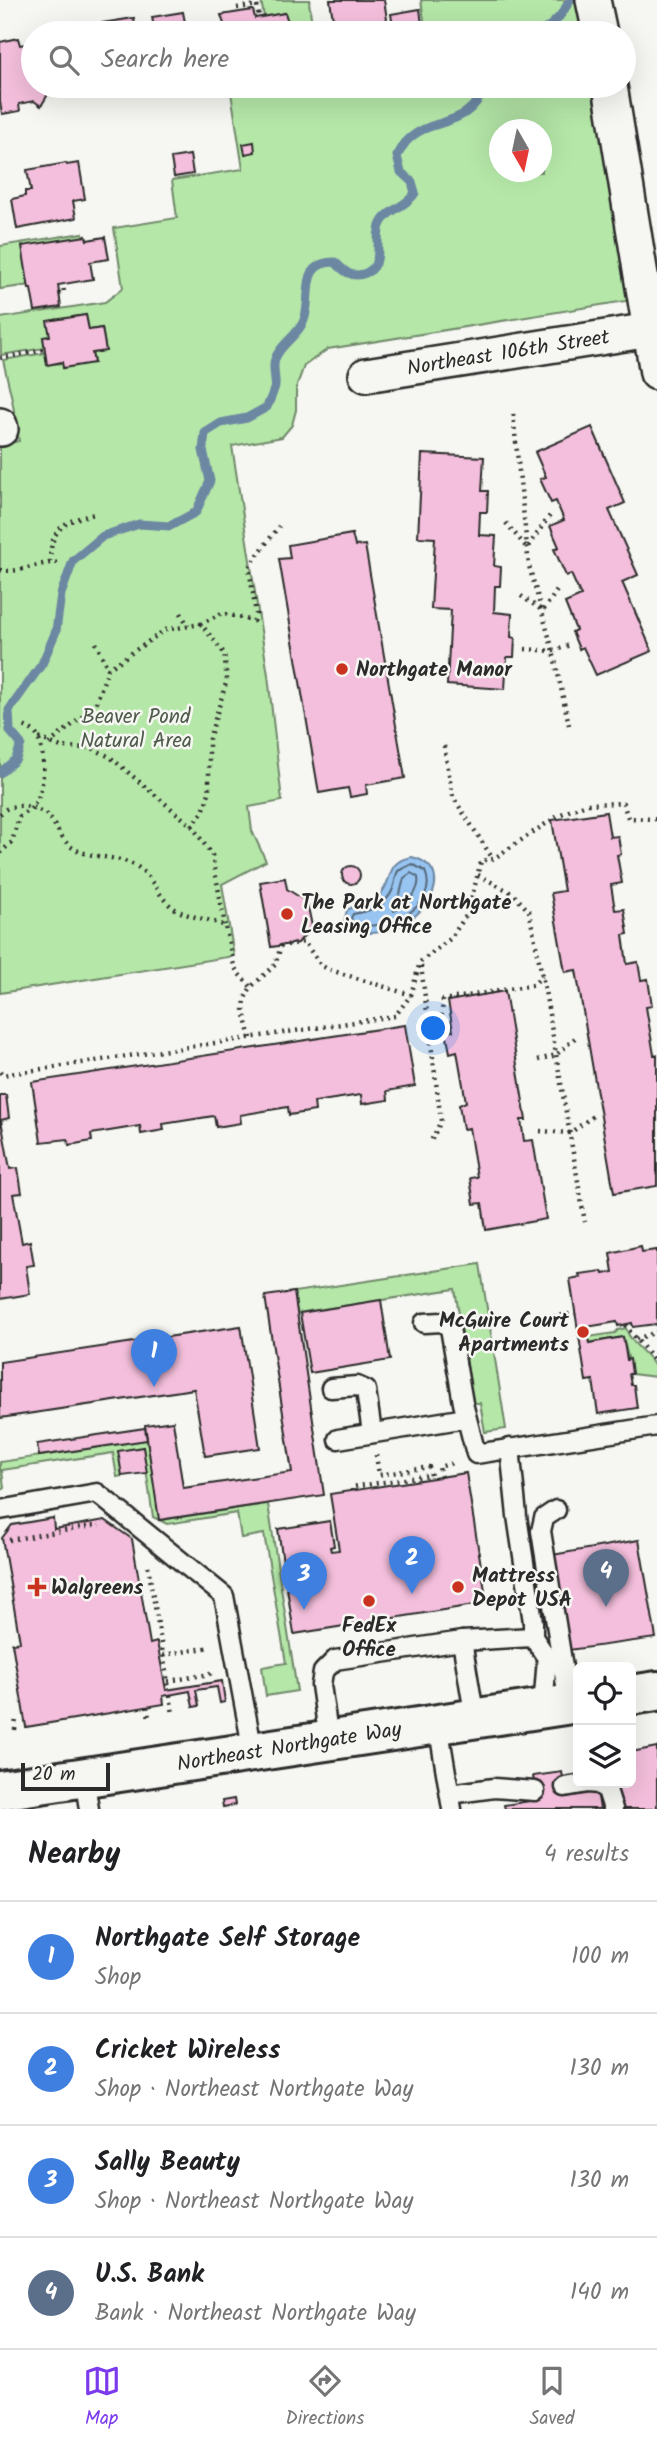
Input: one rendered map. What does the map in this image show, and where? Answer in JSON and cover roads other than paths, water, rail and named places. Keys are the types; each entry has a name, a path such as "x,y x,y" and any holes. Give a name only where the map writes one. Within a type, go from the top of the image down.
{"main road":[{"path":"636,1694 657,1691"},
{"name":"Northeast Northgate Way","path":"0,1790 86,1793 253,1752 563,1705"}],"street":[{"path":"593,0 597,21"},
{"path":"612,98 657,373"},
{"name":"Northeast 106th Street","path":"366,375 650,330"}],"lane":[{"path":"424,1323 442,1322 450,1328 466,1418 476,1454 657,1426"},
{"path":"331,1388 357,1386 366,1390 372,1433"},
{"path":"338,1439 466,1418"},
{"path":"510,1448 533,1637 547,1658 563,1705"},
{"path":"0,1510 97,1493 224,1596 253,1752"},
{"path":"556,1510 544,1518 541,1531 563,1705"},
{"path":"329,1740 321,1685 323,1672 335,1660 462,1641 533,1637"},
{"path":"462,1641 451,1802 494,1788 535,1791"},
{"path":"565,1787 598,1784 607,1790 613,1809"}],"water":[{"path":"412,857 429,866 435,878 433,893 424,907 409,920 391,929 370,933 349,929 344,922 347,910 374,900 383,891 397,863"}],"waterway":[{"path":"555,21 570,0"},
{"path":"0,773 16,759 21,744 10,731 9,710 42,664 56,631 61,594 73,561 103,536 139,524 170,526 196,512 210,481 203,450 205,433 221,423 247,418 267,407 275,386 274,365 277,354 304,320 311,274 323,264 335,262 354,275 363,274 375,266 380,226 386,216 415,193 412,182 401,172 397,156 416,133 459,117 479,98"}],"place":[{"name":"Northgate Manor","path":"342,669"},
{"name":"The Park at Northgate Leasing Office","path":"287,914"},
{"name":"McGuire Court Apartments","path":"583,1332"},
{"name":"Northgate Self Storage","path":"154,1387"},
{"name":"Walgreens","path":"37,1587"},
{"name":"Mattress Depot USA","path":"458,1587"},
{"name":"Cricket Wireless","path":"412,1594"},
{"name":"FedEx Office","path":"369,1601"},
{"name":"U.S. Bank","path":"606,1607"},
{"name":"Sally Beauty","path":"304,1610"}],"park label":[{"name":"Beaver Pond Natural Area","path":"136,728"}]}
